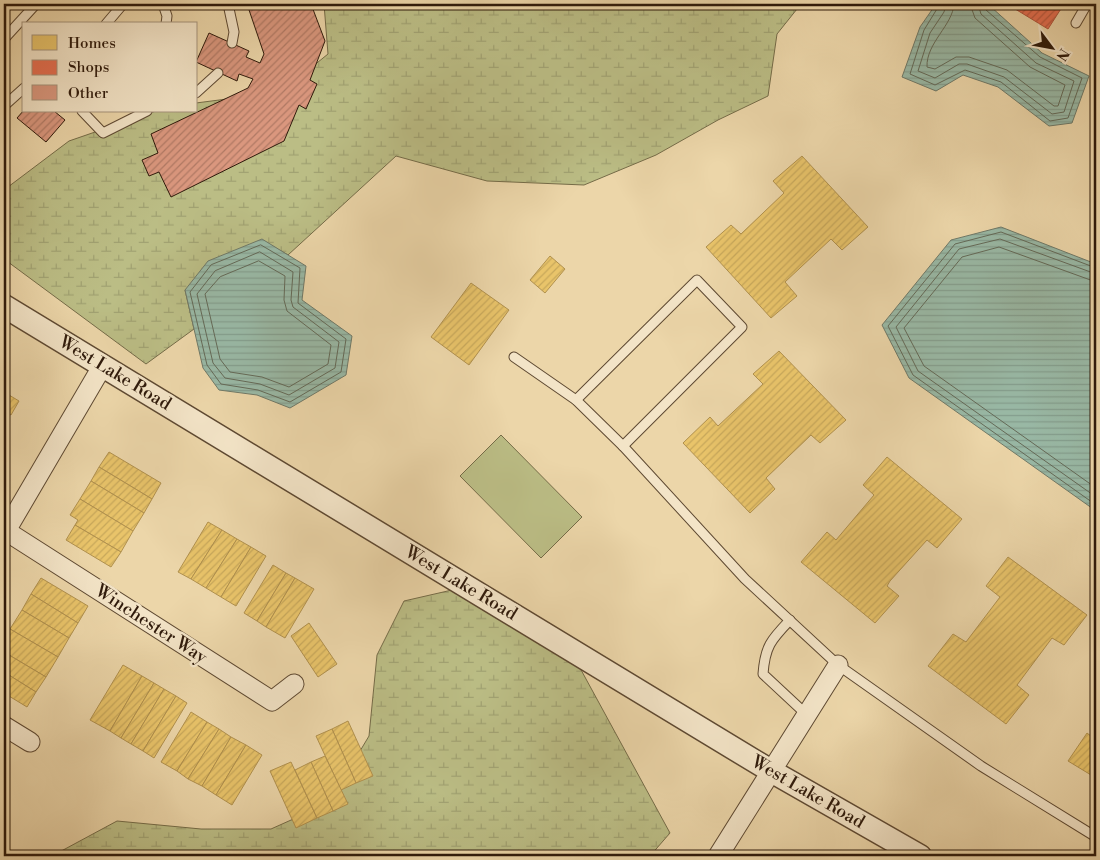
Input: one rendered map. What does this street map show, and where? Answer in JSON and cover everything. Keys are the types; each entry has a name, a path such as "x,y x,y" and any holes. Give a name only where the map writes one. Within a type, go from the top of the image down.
{"street":[{"name":"West Lake Road","path":"4,306 771,771 920,856"},
{"path":"5,533 103,365"},
{"name":"Winchester Way","path":"5,533 272,701 294,684"},
{"path":"718,856 838,665"},
{"path":"4,726 30,742"}],"lane":[{"path":"4,39 36,4"},
{"path":"108,22 123,4"},
{"path":"163,4 167,16 166,22"},
{"path":"228,4 234,32 232,43"},
{"path":"1076,23 1087,4"},
{"path":"198,91 218,73"},
{"path":"4,106 22,90"},
{"path":"83,112 103,133 145,112"},
{"path":"576,400 697,280 742,328 623,446"},
{"path":"514,357 576,400 623,446 745,578 838,665 981,766 1096,837"},
{"path":"790,620 774,637 764,654 763,674 807,715"}],"green space":[{"path":"324,4 801,4 777,34 768,96 718,120 656,155 584,185 487,181 396,156 288,255 262,240 185,290 194,329 146,364 4,259 4,190 69,141 153,112 198,112 198,103 281,92 328,54"},
{"path":"501,435 582,517 541,558 460,476"},
{"path":"452,590 580,668 670,833 650,856 52,856 117,821 201,829 271,829 329,803 369,736 377,655 404,601"}],"water":[{"path":"936,4 982,4 990,6 1042,53 1089,76 1072,123 1049,126 998,87 963,75 936,91 902,77 920,27"},
{"path":"1001,227 1096,264 1096,511 909,378 882,325 951,240"},
{"path":"262,239 306,266 302,300 352,336 346,375 290,408 257,395 219,390 203,368 185,290 208,261"}],"building: Homes":[{"path":"802,156 868,227 842,250 831,239 785,282 797,296 771,318 706,247 731,225 741,234 784,193 773,181"},
{"path":"550,256 565,269 545,293 530,280"},
{"path":"471,283 509,310 469,365 431,337"},
{"path":"779,351 846,420 820,443 811,435 766,478 775,489 750,513 683,443 710,417 718,426 763,384 753,374"},
{"path":"4,392 19,401 11,415 4,411"},
{"path":"109,452 161,483 152,499 99,467"},
{"path":"887,457 962,519 937,548 927,540 890,581 887,586 899,596 875,623 801,562 827,532 836,540 874,495 863,485"},
{"path":"99,467 152,499 144,513 91,481"},
{"path":"91,481 144,513 133,531 80,499"},
{"path":"80,499 133,531 121,552 75,525 78,520 70,515"},
{"path":"208,522 222,530 191,579 178,572"},
{"path":"75,525 121,552 111,567 66,540"},
{"path":"222,530 237,539 206,588 191,579"},
{"path":"237,539 251,547 221,597 206,588"},
{"path":"251,547 266,556 236,606 221,597"},
{"path":"1008,557 1087,615 1064,645 1052,638 1017,685 1029,695 1006,724 928,666 953,634 966,642 1000,597 986,586"},
{"path":"273,565 286,573 257,621 244,613"},
{"path":"286,573 295,578 266,627 257,621"},
{"path":"41,578 88,606 78,623 31,594"},
{"path":"295,578 314,589 285,638 266,627"},
{"path":"31,594 78,623 69,638 22,610"},
{"path":"22,610 69,638 58,657 10,629"},
{"path":"309,623 337,664 318,677 291,636"},
{"path":"10,629 58,657 46,677 4,652 4,640"},
{"path":"4,652 46,677 36,692 4,672"},
{"path":"123,665 142,676 110,731 90,720"},
{"path":"4,672 36,692 27,707 4,693"},
{"path":"142,676 154,683 121,738 110,731"},
{"path":"154,683 164,689 131,744 121,738"},
{"path":"164,689 176,696 143,751 131,744"},
{"path":"176,696 187,703 154,758 143,751"},
{"path":"191,712 207,722 177,771 161,762"},
{"path":"348,721 373,776 356,783 332,729"},
{"path":"207,722 219,729 188,779 177,771"},
{"path":"219,729 231,737 202,786 188,779"},
{"path":"332,729 356,783 341,790 316,736"},
{"path":"1087,733 1096,740 1096,778 1068,761"},
{"path":"231,737 246,745 216,795 202,786"},
{"path":"246,745 262,755 232,805 216,795"},
{"path":"325,756 348,804 333,811 311,762"},
{"path":"291,762 317,818 296,828 270,771"},
{"path":"311,762 333,811 317,818 295,770"}],"building: Shops":[{"path":"1007,4 1064,4 1048,29"}],"building: Other":[{"path":"247,4 311,4 325,41 310,80 317,84 306,109 299,105 284,141 171,197 159,172 149,176 142,160 158,153 151,134 248,88 253,79 239,74 237,81 198,63 198,58 209,33 249,51 246,57 260,63 264,54"},
{"path":"22,112 55,112 65,120 46,142 17,118"}]}
